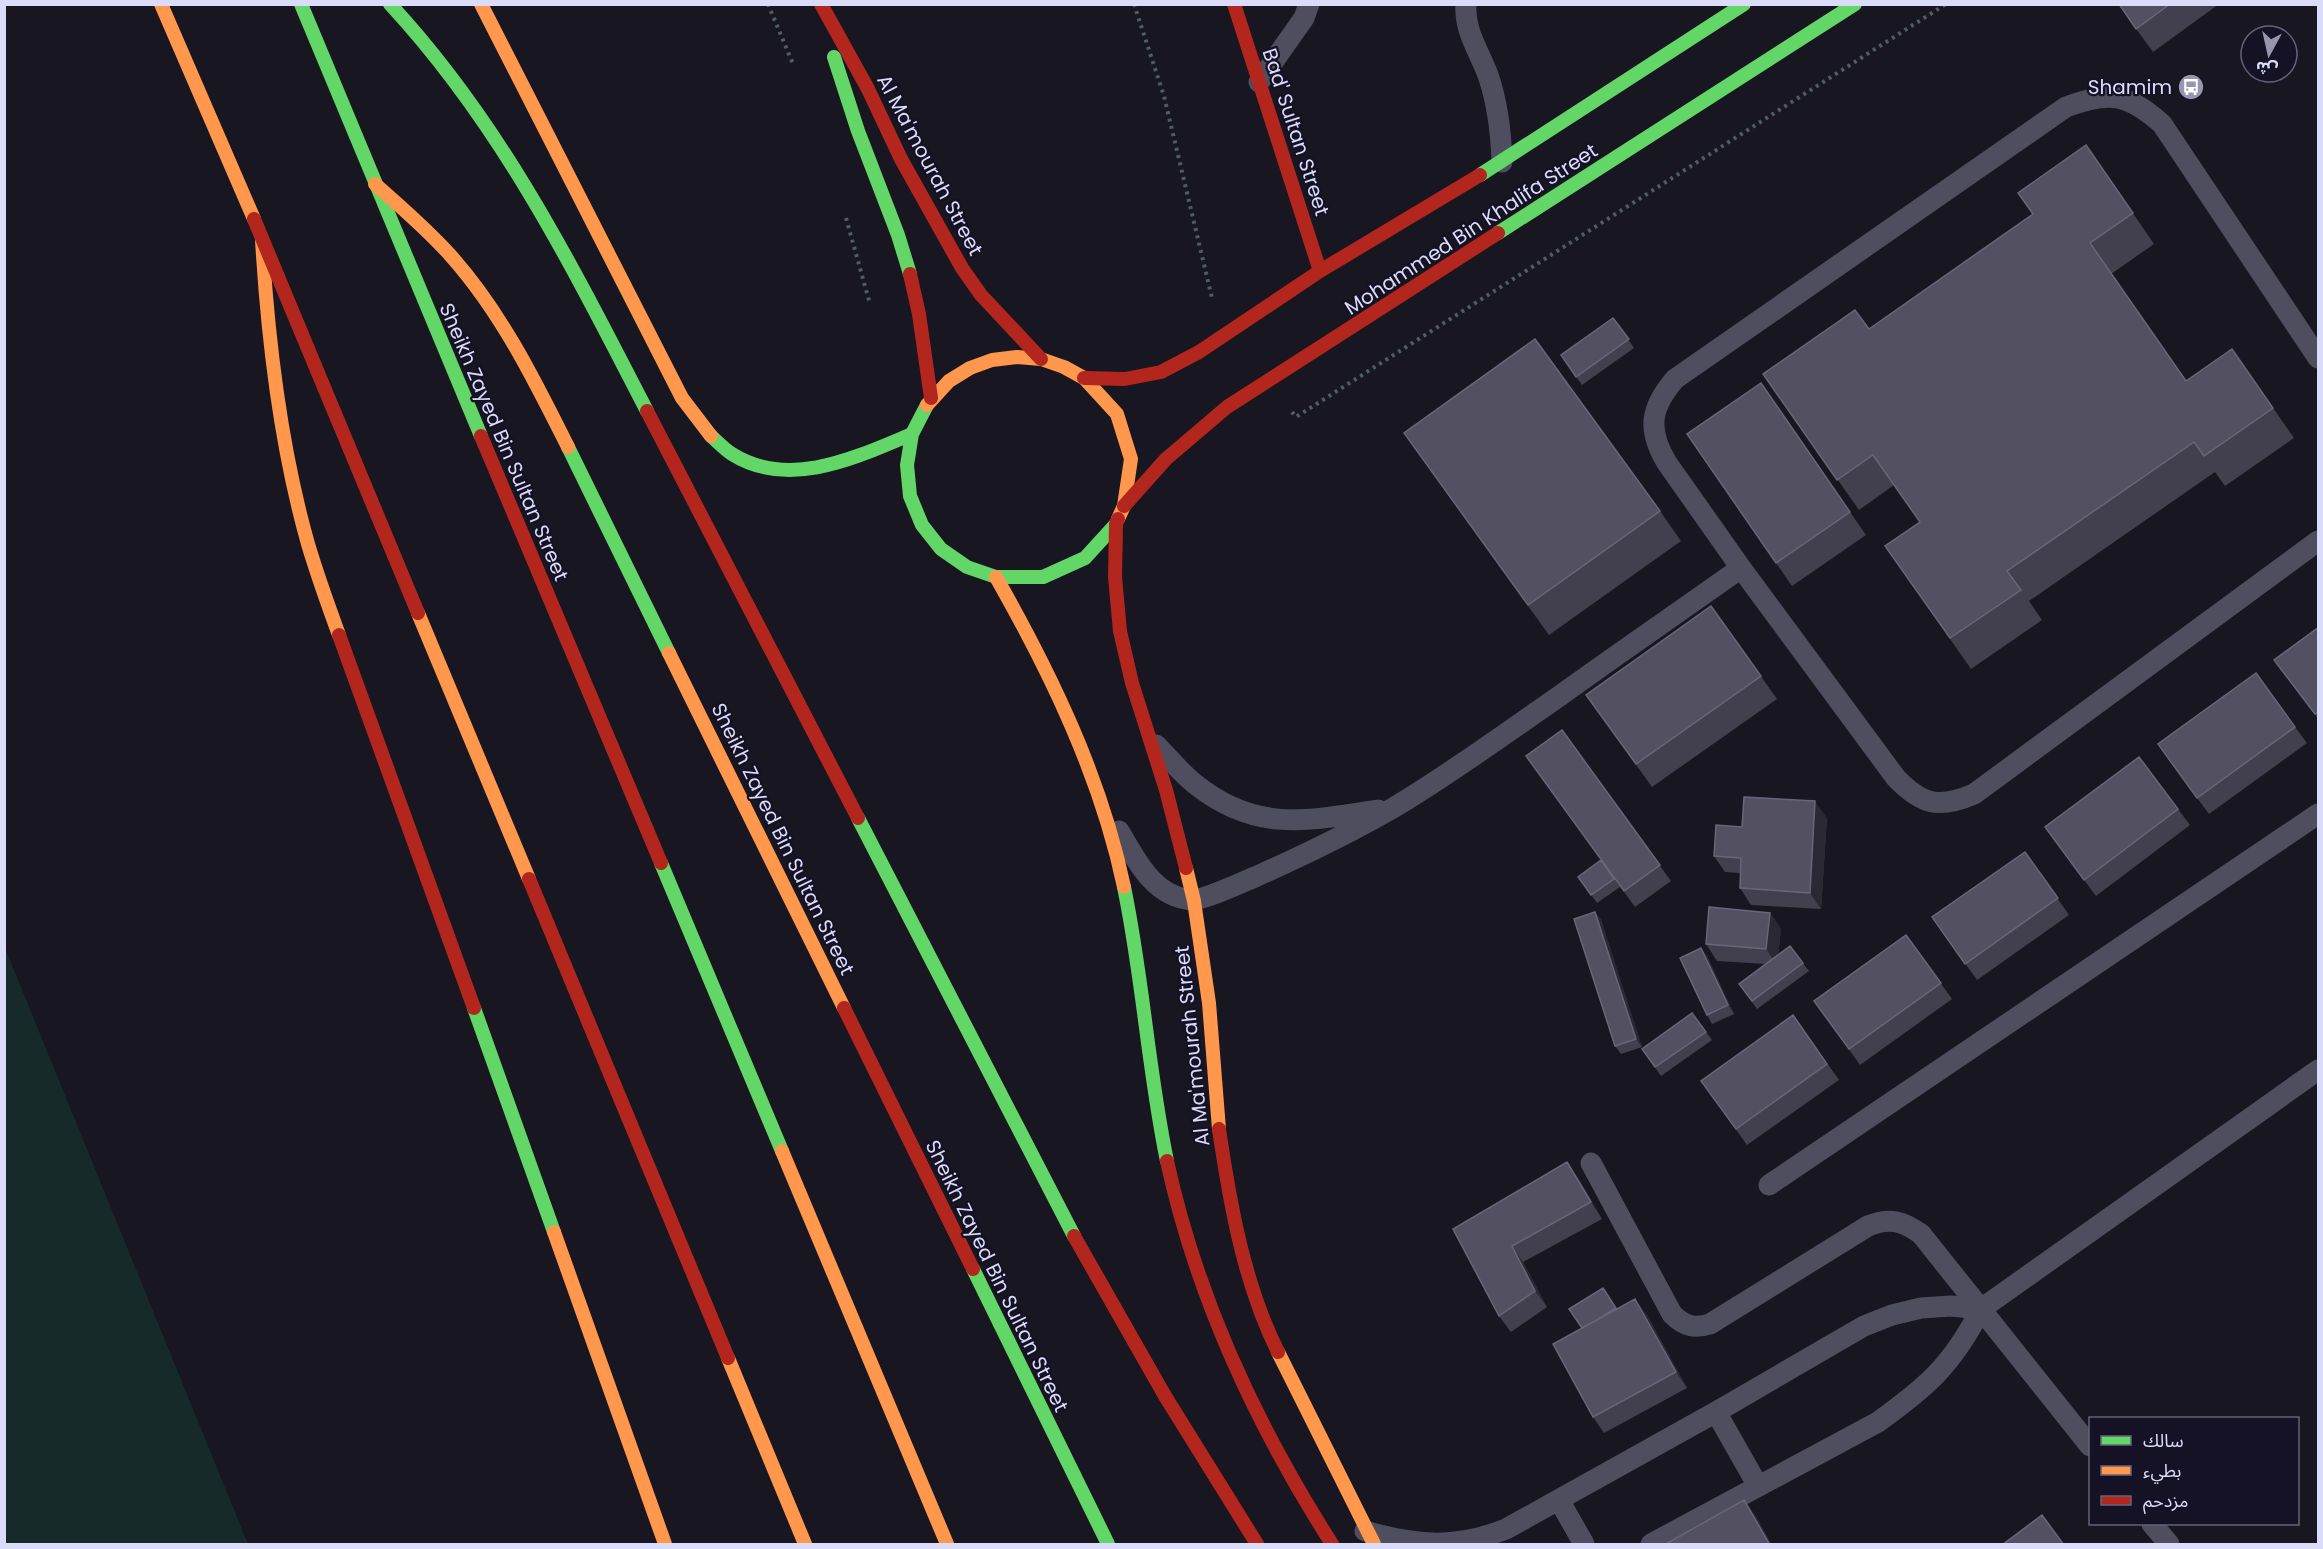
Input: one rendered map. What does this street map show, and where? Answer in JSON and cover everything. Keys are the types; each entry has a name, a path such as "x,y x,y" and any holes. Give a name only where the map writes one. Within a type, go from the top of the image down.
{"main road":[{"path":"161,4 262,238 805,1545"},
{"name":"Sheikh Zayed Bin Sultan Street","path":"301,4 946,1545"},
{"path":"390,4 444,65 491,127 532,192 580,280 1078,1244 1143,1361 1257,1545"},
{"path":"481,4 682,398 695,420 712,440 751,464 790,472 824,467 857,458 912,434"},
{"name":"Bad' Sultan Street","path":"1234,4 1320,271"},
{"name":"Mohammed Bin Khalifa Street","path":"1084,378 1125,379 1161,372 1213,343 1320,271 1502,162 1744,4"},
{"name":"Mohammed Bin Khalifa Street","path":"1124,506 1166,459 1227,407 1855,4"},
{"name":"Al Ma'mourah Street","path":"821,5 962,268 981,295 1041,359"},
{"name":"Al Ma'mourah Street","path":"821,5 858,131 898,235 910,274 919,314 931,398"},
{"name":"Sheikh Zayed Bin Sultan Street","path":"375,184 415,219 452,258 486,301 518,349 577,464 1108,1545"},
{"path":"262,238 264,295 275,390 289,465 308,542 333,618 665,1545"},
{"path":"1017,357 1041,359 1064,367 1084,378 1117,414 1131,459 1124,506 1116,524 1085,558 1043,577 996,577 967,567 958,561 941,549 922,525 910,496 907,465 912,434 931,398 949,381 970,368 992,360 1017,357"},
{"name":"Al Ma'mourah Street","path":"1116,524 1115,577 1120,631 1132,683 1166,790 1194,901 1209,1003 1218,1122 1237,1230 1252,1284 1271,1338 1370,1538"},
{"name":"Al Ma'mourah Street","path":"996,577 1051,676 1074,728 1100,798 1117,857 1132,923 1151,1069 1164,1147 1182,1221 1205,1293 1232,1364 1265,1432 1302,1499 1332,1545"}],"lane":[{"path":"1259,82 1304,18 1309,4"},
{"path":"1466,4 1465,15 1472,41 1487,73 1498,106 1502,162"},
{"path":"2319,358 2162,124 2142,106 2117,97 2091,98 2066,107 1675,380 1662,394 1655,411 1653,429 1657,447 1740,568 1896,778 1911,794 1931,802 1953,803 1974,794 2319,541"},
{"path":"1100,798 1143,871 1152,882 1163,891 1178,898 1194,901 1296,859 1394,807 1485,748 1740,568"},
{"path":"1150,738 1194,784 1218,801 1246,813 1267,818 1310,821 1394,807"},
{"path":"1769,1185 2319,814"},
{"path":"1650,1545 1878,1422 1927,1385 1949,1362 1967,1336 1981,1309 2319,1070"},
{"path":"1591,1163 1672,1314 1680,1322 1691,1327 1710,1324 1868,1226 1881,1221 1894,1220 1908,1225 1921,1234 2089,1444"},
{"path":"1370,1538 1426,1544 1456,1543 1484,1538 1506,1529 1559,1500 1864,1326 1892,1315 1921,1308 1951,1306 1981,1309"},
{"path":"1716,1412 1758,1486"},
{"path":"1559,1500 1584,1545"},
{"path":"2153,1525 2169,1545"}],"path":[{"path":"1134,4 1164,96 1213,305"},
{"path":"1296,417 1946,4"}],"green space":[{"path":"5,948 248,1544 5,1544"}],"building":[{"path":"2119,4 2170,4 2136,29"},
{"path":"2086,145 2133,213 2090,243 2186,381 2232,349 2273,408 2204,456 2194,442 2007,571 2021,590 1950,638 1885,546 1920,522 1873,455 1837,480 1763,374 1855,310 1869,329 2033,214 2018,193"},
{"path":"1613,318 1629,339 1576,377 1561,355"},
{"path":"1535,339 1660,511 1528,605 1404,433"},
{"path":"1761,383 1850,512 1776,563 1687,434"},
{"path":"1711,606 1761,676 1636,764 1586,695"},
{"path":"2319,627 2319,711 2315,714 2274,660"},
{"path":"2256,673 2295,727 2197,798 2158,744"},
{"path":"1562,730 1660,865 1624,891 1526,756"},
{"path":"2139,757 2178,809 2084,880 2045,827"},
{"path":"1744,797 1815,801 1810,893 1740,888 1741,858 1714,856 1716,825 1742,827"},
{"path":"2025,852 2058,898 1965,964 1932,917"},
{"path":"1601,860 1614,879 1591,895 1578,877"},
{"path":"1709,907 1770,913 1766,949 1706,944"},
{"path":"1595,912 1636,1039 1615,1046 1574,919"},
{"path":"1906,935 1941,983 1849,1049 1814,1001"},
{"path":"1790,946 1803,963 1752,1001 1739,984"},
{"path":"1701,948 1728,1005 1707,1015 1680,958"},
{"path":"1692,1013 1706,1032 1655,1067 1642,1049"},
{"path":"1793,1015 1827,1064 1736,1129 1701,1081"},
{"path":"1567,1162 1591,1202 1512,1246 1535,1291 1499,1316 1453,1229"},
{"path":"1603,1288 1616,1308 1582,1328 1569,1309"},
{"path":"1635,1299 1676,1372 1593,1417 1553,1344"},
{"path":"1744,1500 1770,1545 1664,1545"},
{"path":"2042,1515 2064,1545 2002,1545"}],"traffic: fast":[{"path":"301,4 481,436"},
{"path":"390,4 430,50 467,98 501,148 562,250 647,411"},
{"path":"1480,175 1744,4"},
{"path":"1498,233 1855,4"},
{"path":"834,57 858,131 898,235 910,274"},
{"path":"927,405 912,434 907,465 910,496 922,525 941,549 967,567 996,577 1043,577 1085,558 1116,524"},
{"path":"711,436 732,454 754,464 776,469 800,470 846,460 912,434"},
{"path":"568,447 669,653"},
{"path":"858,818 1074,1236"},
{"path":"661,863 782,1151"},
{"path":"1124,887 1167,1161"},
{"path":"474,1008 554,1232"},
{"path":"973,1269 1108,1544"}],"traffic: slow":[{"path":"161,4 254,219"},
{"path":"481,4 682,398 711,436"},
{"path":"375,184 442,246 486,300 530,372 568,447"},
{"path":"262,240 272,355 290,469 308,544 339,635"},
{"path":"927,405 949,381 970,368 992,360 1017,357 1041,359 1064,367 1084,378 1117,414 1131,459 1124,506 1118,519"},
{"path":"996,577 1036,651 1072,727 1102,806 1124,887"},
{"path":"418,613 529,879"},
{"path":"669,653 844,1008"},
{"path":"1186,868 1194,901 1209,1003 1219,1129"},
{"path":"782,1151 947,1544"},
{"path":"554,1232 665,1544"},
{"path":"1278,1352 1374,1544"},
{"path":"728,1358 805,1544"}],"traffic: jam":[{"path":"821,4 868,89 901,159 962,268 981,295 1041,359"},
{"path":"1234,4 1320,271"},
{"path":"1084,378 1125,379 1161,372 1199,352 1320,271 1480,175"},
{"path":"254,219 418,613"},
{"path":"1124,506 1166,459 1227,407 1498,233"},
{"path":"910,274 919,314 931,398"},
{"path":"647,411 858,818"},
{"path":"481,436 661,863"},
{"path":"1118,519 1115,577 1120,631 1132,683 1166,790 1186,868"},
{"path":"339,635 474,1008"},
{"path":"529,879 728,1358"},
{"path":"844,1008 973,1269"},
{"path":"1219,1129 1228,1186 1247,1271 1266,1326 1278,1352"},
{"path":"1167,1161 1195,1262 1232,1360 1278,1453 1332,1544"},
{"path":"1074,1236 1165,1396 1257,1544"}],"place":[{"name":"Shamim","path":"2191,87"}]}
